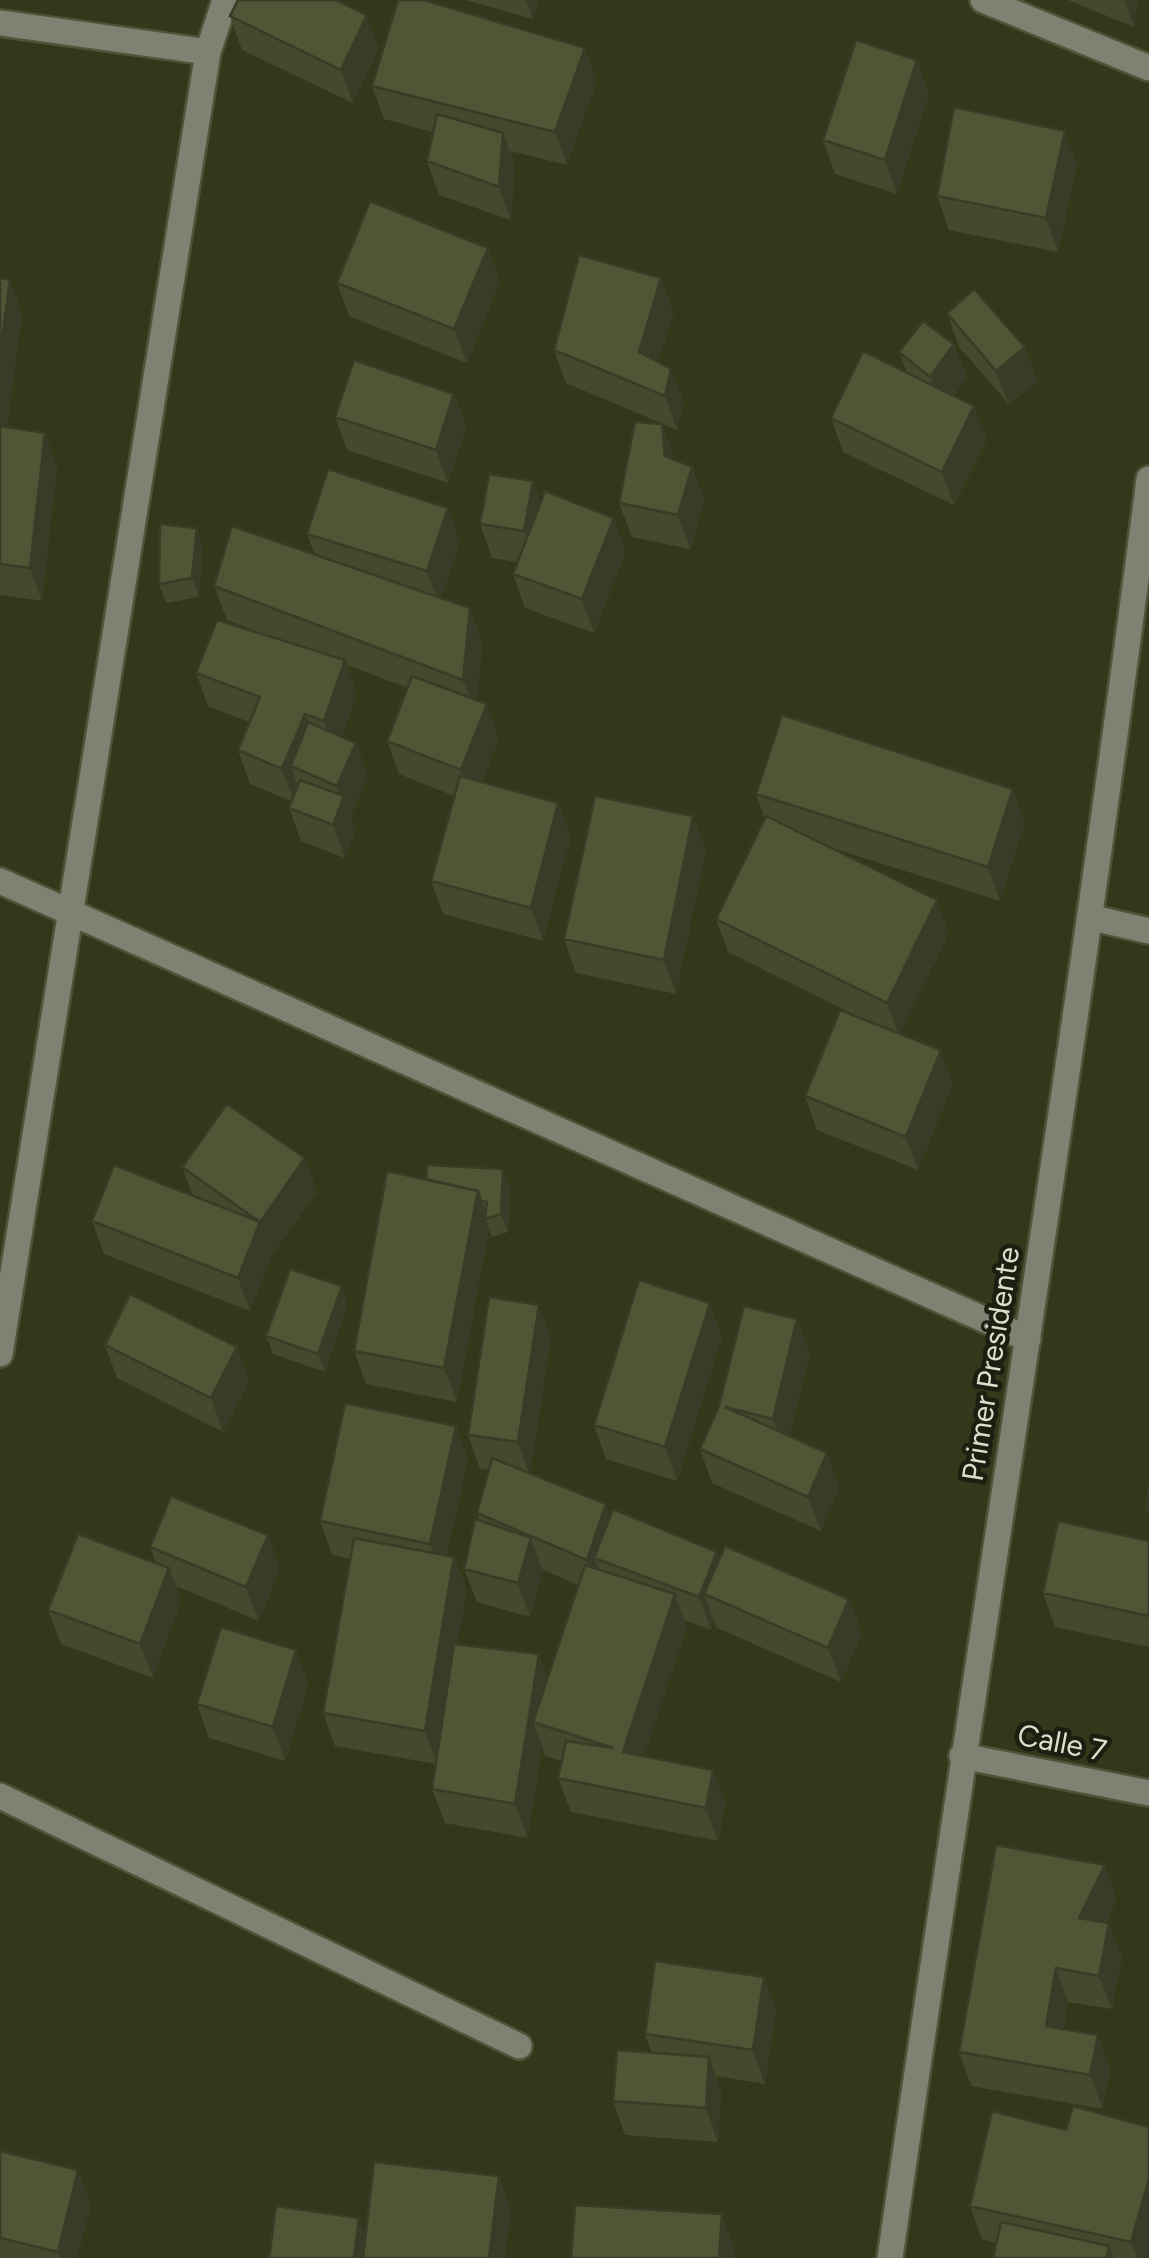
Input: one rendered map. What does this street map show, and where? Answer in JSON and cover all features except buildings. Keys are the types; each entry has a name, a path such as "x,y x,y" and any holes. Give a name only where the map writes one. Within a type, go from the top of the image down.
{"street":[{"path":"0,1354 208,52 224,0"},
{"path":"983,0 1149,68"},
{"path":"0,23 208,52"},
{"name":"Primer Presidente","path":"890,2258 962,1756 1093,918 1149,479"},
{"path":"0,881 1028,1340"},
{"path":"1093,918 1149,931"},
{"name":"Calle 7","path":"962,1756 1149,1793"},
{"path":"0,1796 519,2046"}]}
